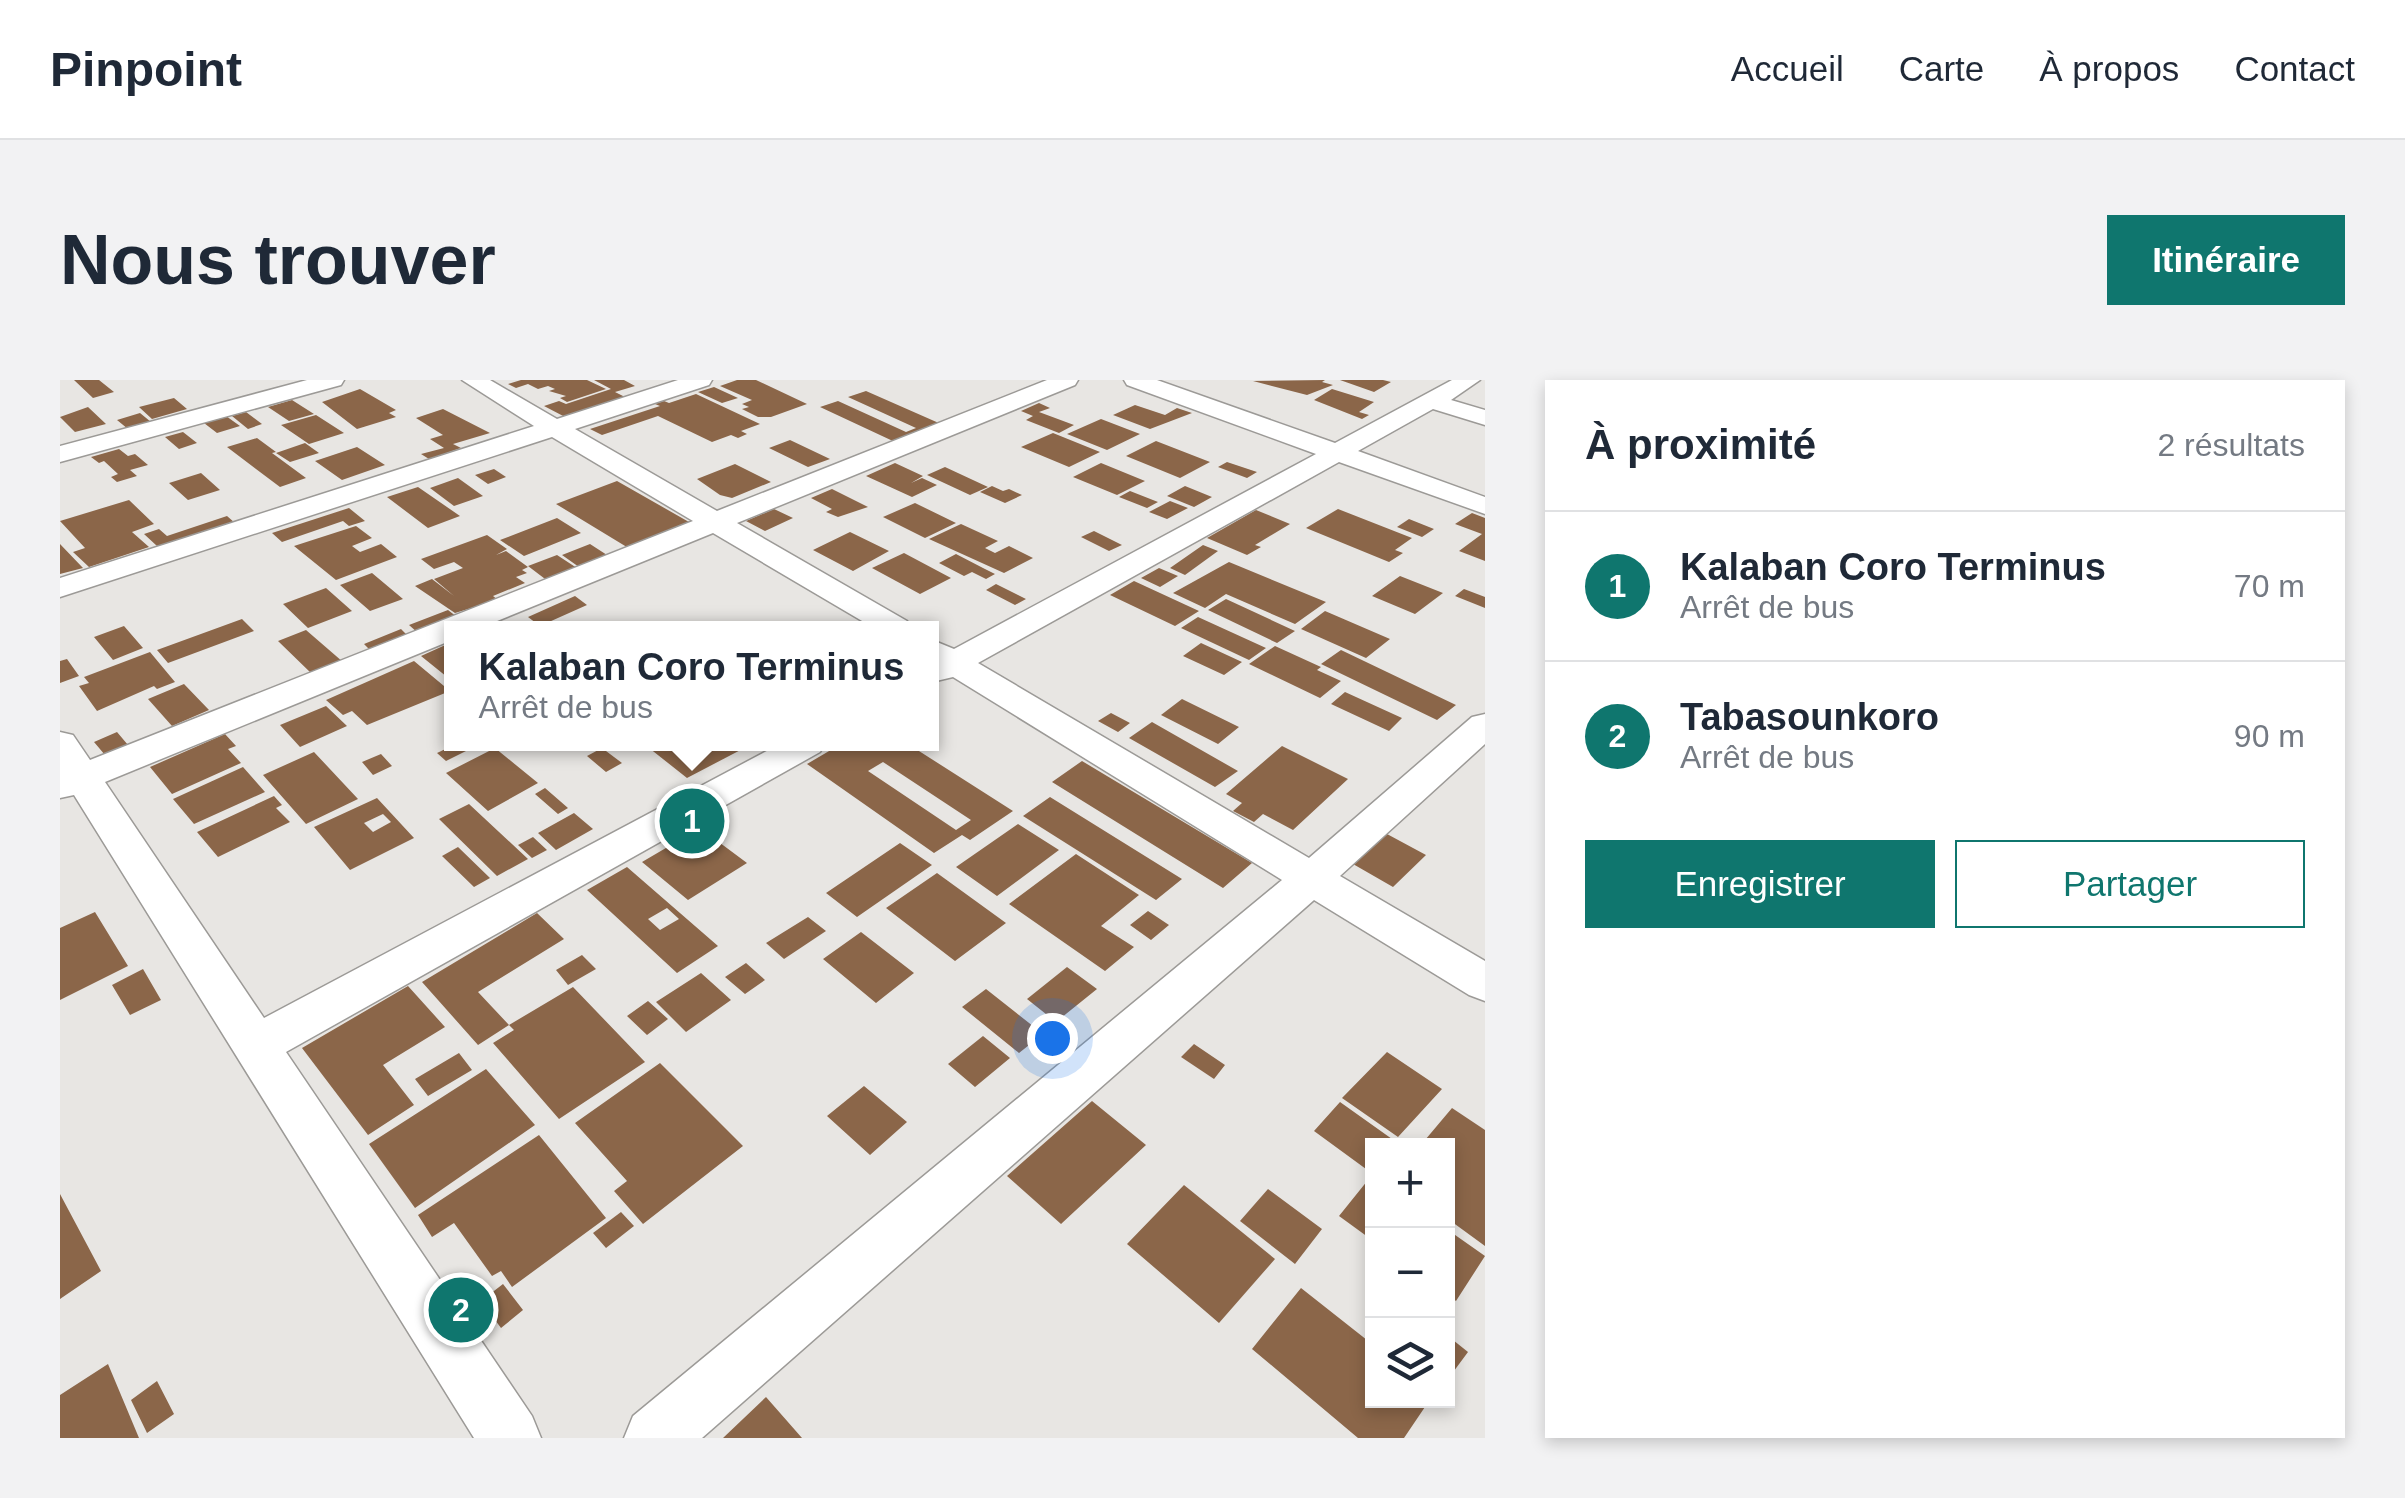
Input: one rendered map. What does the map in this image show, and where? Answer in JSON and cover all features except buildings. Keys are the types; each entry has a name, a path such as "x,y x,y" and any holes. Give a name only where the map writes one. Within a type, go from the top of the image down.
{"street":[{"path":"60,454 332,380"},
{"path":"473,380 884,621"},
{"path":"60,588 701,380"},
{"path":"456,621 716,522 1067,380"},
{"path":"1135,380 1485,506"},
{"path":"940,662 1470,380"},
{"path":"1431,401 1485,418"},
{"path":"444,626 67,769 255,1046 510,1438"},
{"path":"940,662 1485,983"},
{"path":"656,1438 1312,878 1485,725"},
{"path":"255,1046 794,751"}],"place":[{"name":"Kalaban Coro Terminus","path":"692,821"},
{"name":"Tabasounkoro","path":"461,1310"}]}
